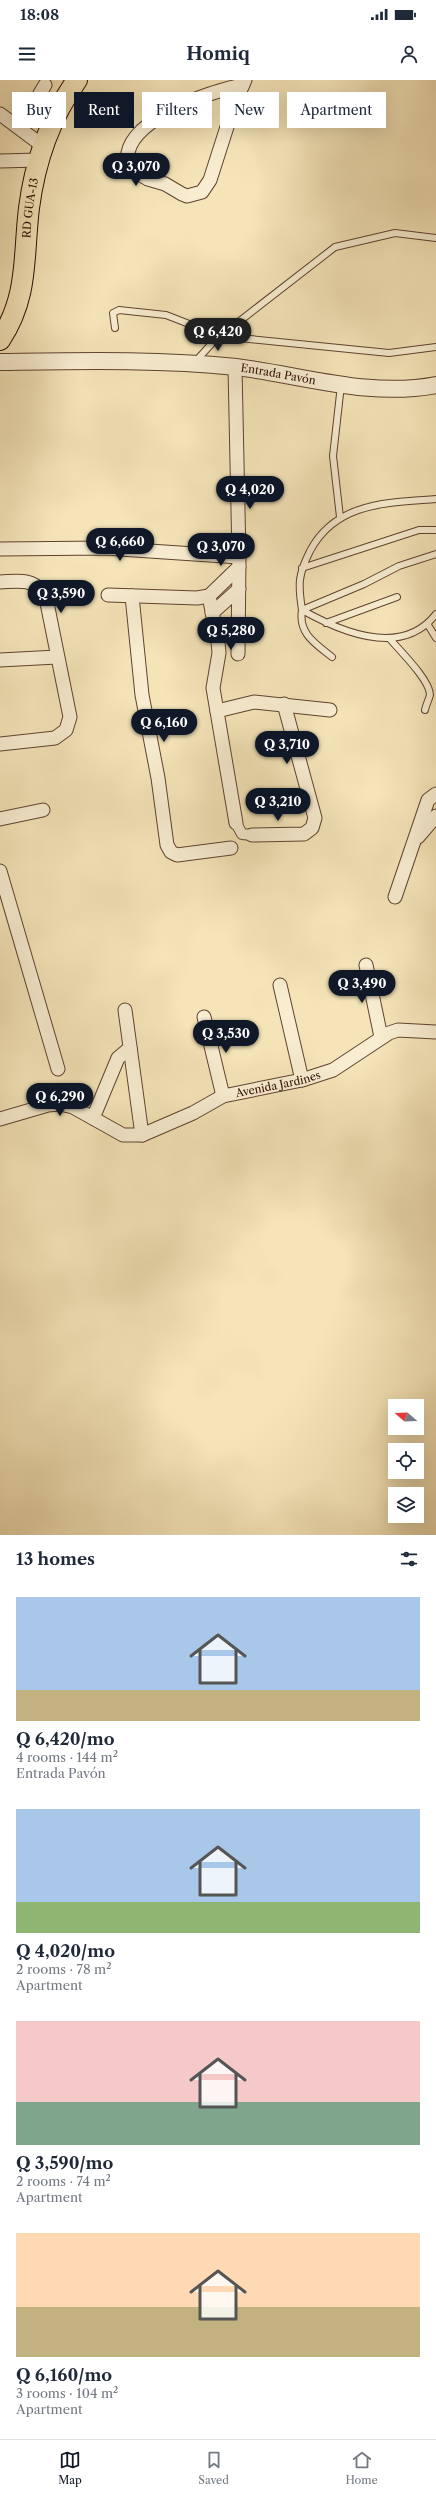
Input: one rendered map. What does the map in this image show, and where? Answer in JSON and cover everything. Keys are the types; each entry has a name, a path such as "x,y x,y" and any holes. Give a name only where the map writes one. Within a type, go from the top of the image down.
{"main road":[{"name":"RD GUA-13","path":"0,340 13,318 25,279 29,210 41,153 59,108 77,80"}],"street":[{"path":"244,82 234,105 210,180 202,192 187,196 166,184 148,179 129,168 127,161 130,145 158,116 225,88 244,82"},
{"path":"41,92 45,85"},
{"path":"0,114 12,122"},
{"path":"0,161 41,153 21,128"},
{"name":"Entrada Pavón","path":"0,362 117,361 235,367 341,384 399,390 436,385"},
{"path":"235,367 239,562 238,654"},
{"path":"0,549 105,548 239,562"},
{"path":"108,595 209,596 239,562"},
{"path":"0,582 25,581 36,584 45,593 70,717 66,730 55,738 0,744"},
{"path":"212,613 239,589"},
{"path":"132,596 142,695 158,778 167,845 170,852 177,855 231,848"},
{"path":"209,596 219,648 213,688 236,823 242,834 304,834 314,825 315,818 284,704"},
{"path":"0,660 57,658"},
{"path":"217,711 254,702 330,710"},
{"path":"395,897 428,800 436,794"},
{"path":"0,818 43,810"},
{"path":"412,844 436,816"},
{"path":"0,871 58,1069"},
{"path":"366,965 381,1037"},
{"path":"280,986 302,1080"},
{"path":"125,1010 142,1135"},
{"path":"204,1017 223,1096"},
{"name":"Avenida Jardines","path":"93,1118 117,1132 129,1136 142,1135 193,1113 223,1096 302,1080 332,1070 381,1037 398,1030 436,1032"},
{"path":"0,1119 48,1105 60,1104 73,1107 93,1118 118,1058 130,1048"}],"lane":[{"path":"192,365 220,336 335,247 395,233 436,238"},
{"path":"115,328 113,313 119,310 166,315 220,336 389,352 436,347"},
{"path":"340,517 333,456 341,384"},
{"path":"332,657 307,636 302,627 302,610 298,585 302,568 317,538 340,517 375,506 436,499"},
{"path":"302,568 419,530 436,530"},
{"path":"302,610 364,584 398,566 436,554"},
{"path":"326,623 397,597"},
{"path":"302,610 326,623 358,635 390,639 428,625 436,614"},
{"path":"428,625 436,638"},
{"path":"390,639 418,672 428,688 430,694 425,710"}]}
